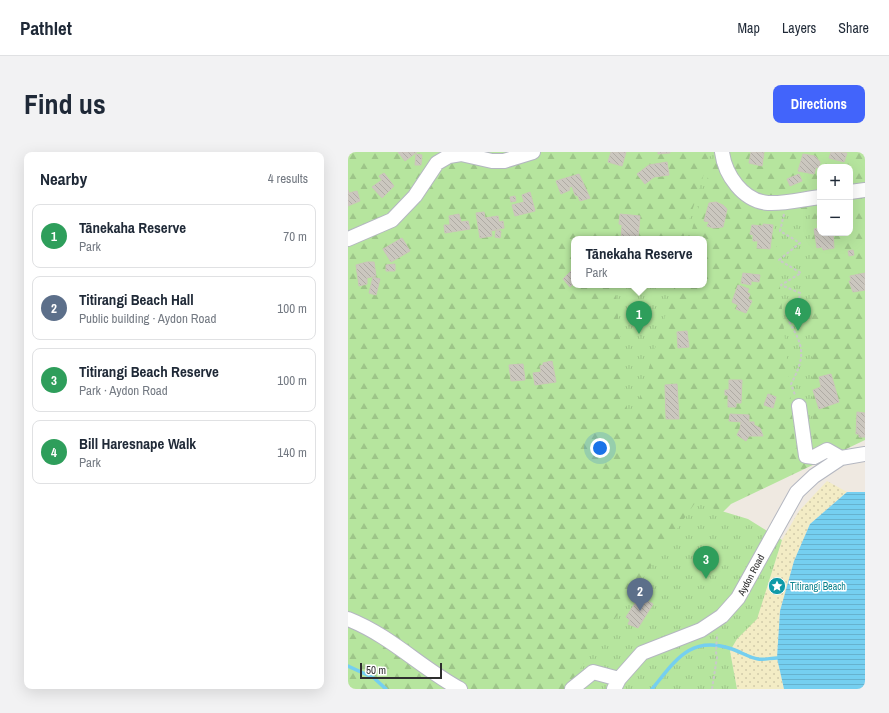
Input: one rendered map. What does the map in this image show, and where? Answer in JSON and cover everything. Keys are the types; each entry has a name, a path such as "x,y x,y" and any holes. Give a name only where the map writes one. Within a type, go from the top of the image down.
{"street":[{"path":"348,239 392,220 415,196 437,164 449,156 461,154 492,161 504,161 533,152"},
{"path":"722,152 723,162 727,171 739,188 759,201 782,202 817,196"},
{"path":"853,192 865,190"},
{"path":"799,406 806,456 814,457 827,450 841,458"},
{"name":"Aydon Road","path":"572,689 593,672 616,684 642,653 700,630 722,616 738,598 797,492 814,476 841,458 865,454"},
{"path":"348,618 396,644 440,678 460,689"}],"path":[{"path":"782,202 784,214 780,231 800,243 779,260 801,273 781,285 800,293 798,308 788,320 800,340 801,365 791,384 799,406"},
{"path":"712,689 717,657 717,642"}],"green space":[{"path":"348,152 865,152 865,440 731,504 695,540 675,689 348,689"},
{"path":"711,152 713,152 714,157 690,236 684,236"},
{"path":"810,211 813,449 796,456 773,214"},
{"path":"615,288 674,288 636,409 627,411"},
{"path":"695,503 748,519 782,540 757,619 737,639 730,651 737,689 566,689"}],"sand":[{"name":"Titirangi Beach","path":"827,481 847,492 810,524 794,561 780,611 777,658 784,689 737,689 730,651 737,639 757,618 782,540 799,511"}],"water":[{"path":"847,492 865,492 865,689 784,689 777,658 780,611 794,561 810,524"}],"building":[{"path":"398,152 417,152 405,161"},
{"path":"611,152 626,152 622,166 608,162"},
{"path":"658,152 670,152 670,153 658,154"},
{"path":"751,152 764,152 762,166 749,163"},
{"path":"831,152 847,153 844,162 829,158"},
{"path":"416,154 422,155 421,165 415,165"},
{"path":"803,154 815,156 820,162 820,164 817,164 814,174 798,171"},
{"path":"667,162 669,175 654,177 645,184 637,174 649,165"},
{"path":"384,173 394,186 382,198 372,187 382,180 379,176"},
{"path":"579,174 590,198 580,201 578,196 575,195 572,186 569,188 570,190 561,194 556,181"},
{"path":"799,174 802,181 790,186 787,179"},
{"path":"348,190 349,193 357,191 360,201 348,206"},
{"path":"530,192 535,211 515,216 512,205 524,202 522,195"},
{"path":"515,196 516,201 511,202 510,197"},
{"path":"716,202 723,205 727,209 723,227 713,228 707,226 709,222 704,221 709,203"},
{"path":"484,212 485,218 498,216 499,222 503,221 504,228 491,231 492,236 480,238 476,213"},
{"path":"459,214 461,222 468,221 470,229 445,233 444,225 450,225 449,216"},
{"path":"620,214 640,216 638,236 621,236 622,225 619,224"},
{"path":"763,224 773,225 770,249 757,248 758,241 753,241 753,235 750,234 752,225 763,226"},
{"path":"817,228 817,236 833,236 834,248 823,250 822,247 817,248 814,229"},
{"path":"496,230 501,231 500,238 495,237"},
{"path":"402,238 410,251 391,262 383,249"},
{"path":"853,250 854,255 849,256 848,251"},
{"path":"374,262 376,276 367,278 367,284 359,286 356,265"},
{"path":"395,264 395,271 386,271 386,265"},
{"path":"571,271 570,287 563,279"},
{"path":"743,273 760,275 759,282 751,281 751,285 741,283"},
{"path":"865,273 865,290 853,292 849,281 851,281 850,276"},
{"path":"373,277 380,279 376,295 369,293"},
{"path":"738,285 749,289 747,292 750,294 748,299 752,301 746,313 736,309 738,305 732,302"},
{"path":"687,331 689,347 678,348 677,332"},
{"path":"552,361 556,382 535,385 533,373 541,372 540,366 543,365 543,363"},
{"path":"523,364 525,380 511,381 509,365"},
{"path":"831,374 839,402 819,409 813,390 821,387 819,377"},
{"path":"729,380 742,380 741,403 736,403 736,407 728,407 728,395 725,395 725,390 729,390"},
{"path":"677,384 679,419 666,419 665,385"},
{"path":"768,394 776,397 773,408 764,405"},
{"path":"857,412 865,413 865,437 859,437 859,434 856,434"},
{"path":"730,414 749,415 749,422 754,422 754,425 760,428 763,436 749,436 746,441 737,435 741,422 729,421"},
{"path":"640,596 653,604 638,628 628,624 630,620 626,617"}],"waterway":[{"path":"652,689 685,653 705,645 732,649 755,658 777,658"},
{"path":"348,666 374,678 386,689"}],"place":[{"name":"Bill Haresnape Walk","path":"798,331"},
{"name":"Tānekaha Reserve","path":"639,334"},
{"name":"Titirangi Beach Reserve","path":"706,579"},
{"name":"Titirangi Beach","path":"777,586"},
{"name":"Titirangi Beach Hall","path":"640,611"}]}
